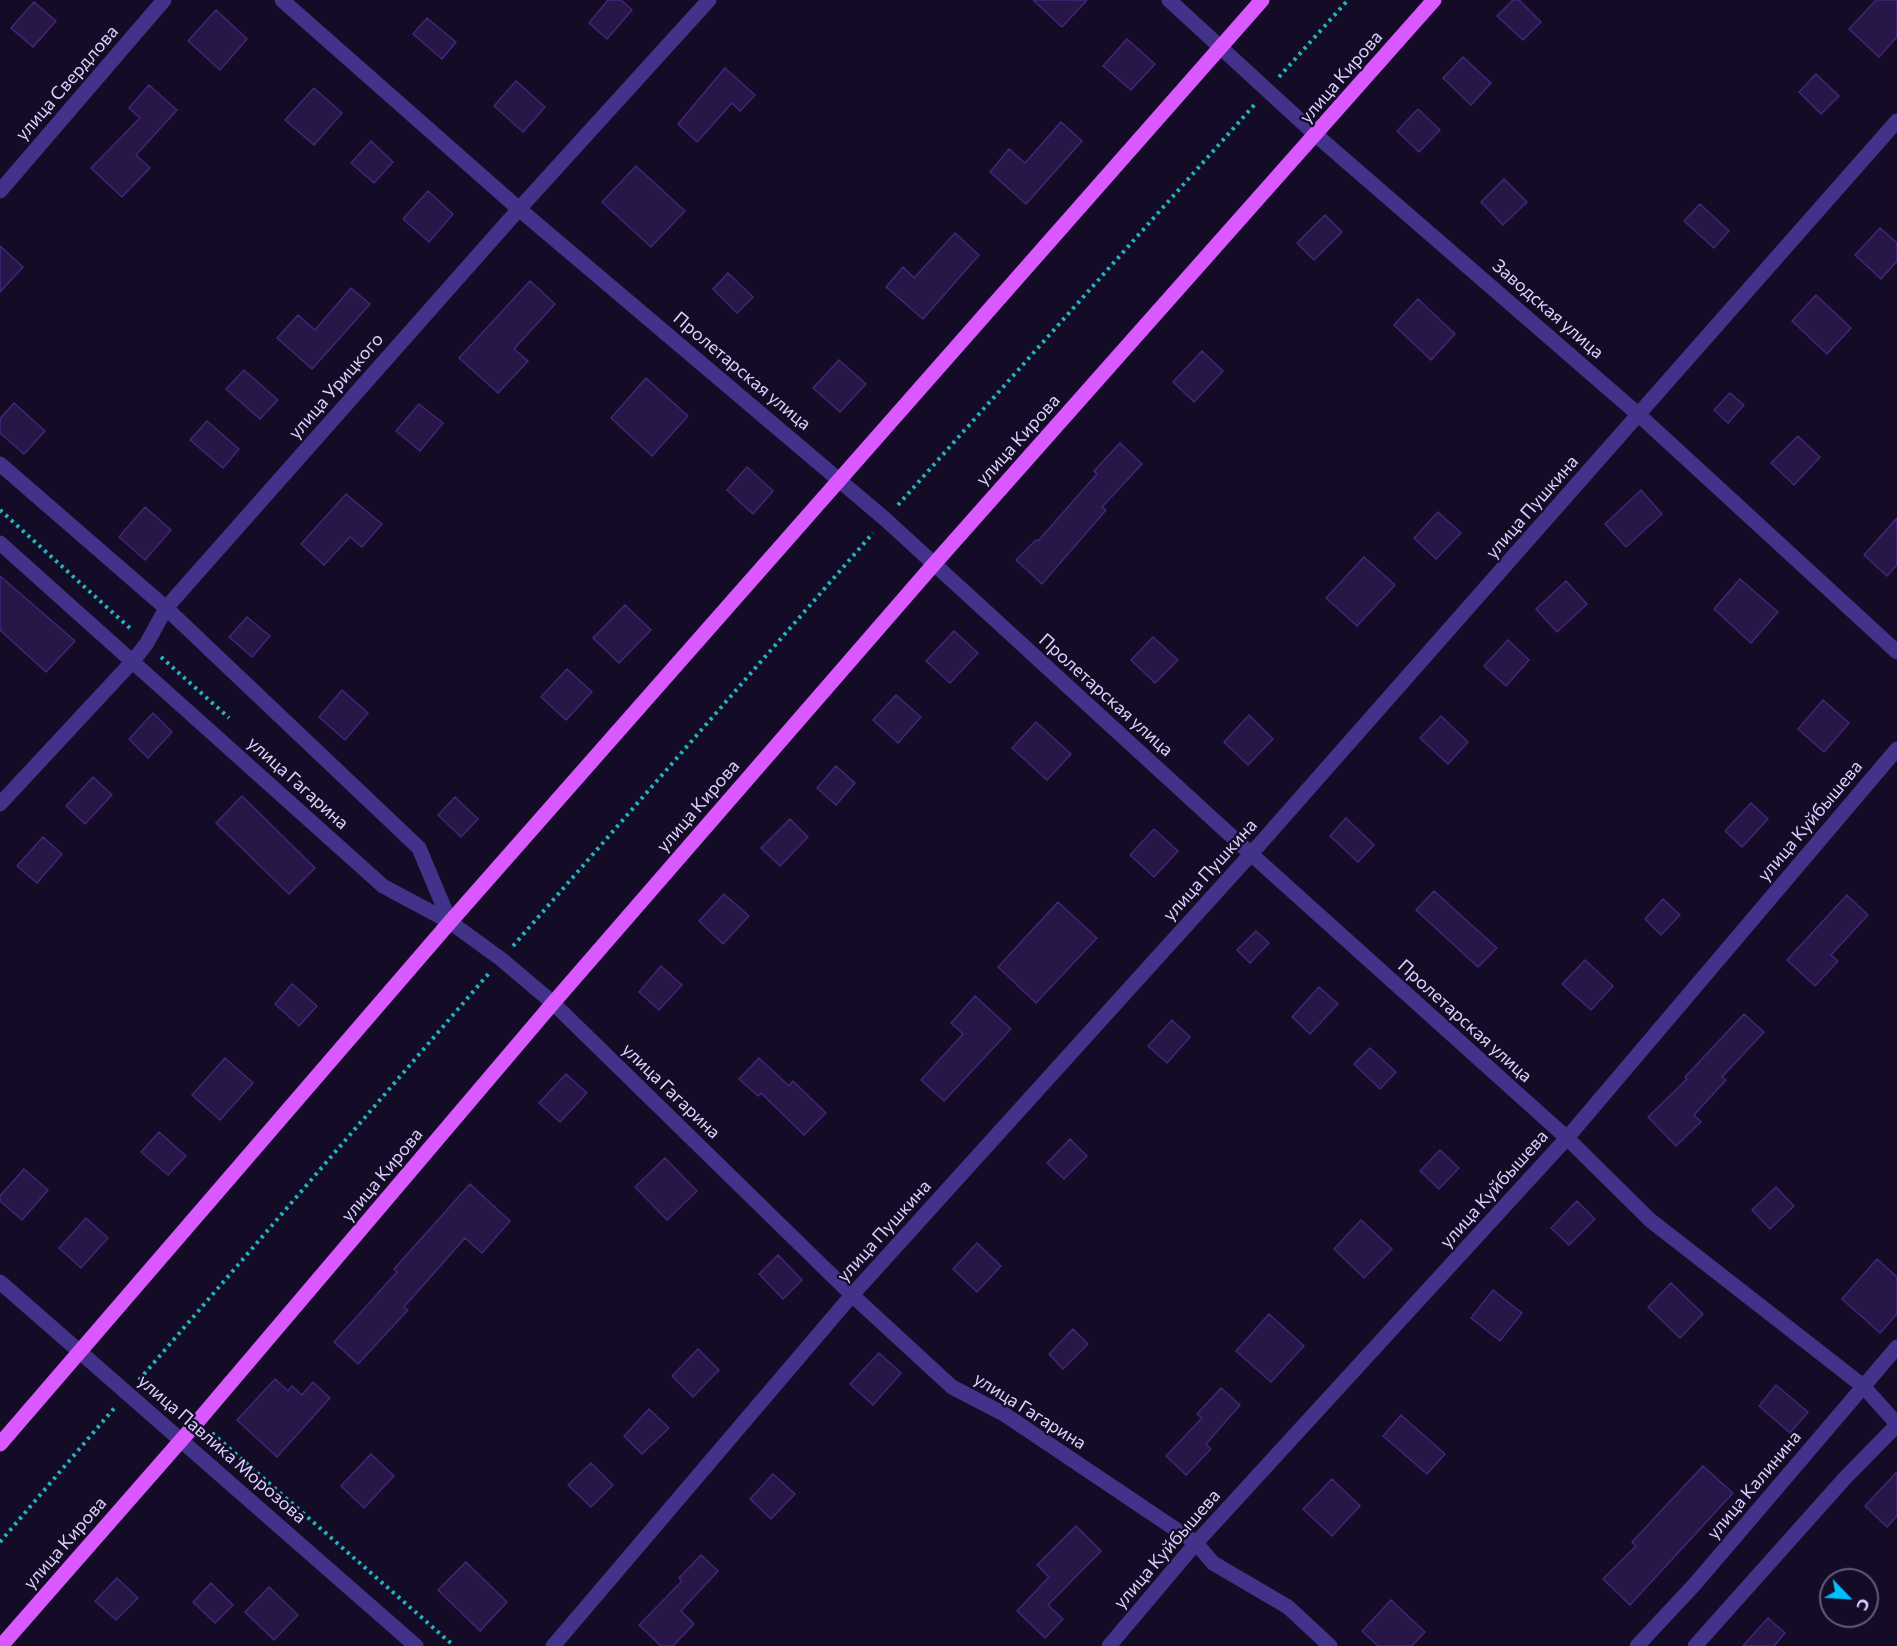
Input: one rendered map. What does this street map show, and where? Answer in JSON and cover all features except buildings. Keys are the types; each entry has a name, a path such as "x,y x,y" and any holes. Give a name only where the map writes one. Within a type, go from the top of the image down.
{"main road":[{"path":"0,1444 450,922 842,480 1262,0"},
{"name":"улица Кирова","path":"1,1646 198,1421 553,1003 934,564 1434,0"}],"street":[{"name":"улица Свердлова","path":"0,191 164,0"},
{"name":"Пролетарская улица","path":"282,0 519,209 842,480 1251,854 1567,1138 1650,1220 1863,1386 1897,1425"},
{"name":"улица Урицкого","path":"0,804 133,662 147,643 166,608 519,209 709,0"},
{"name":"Заводская улица","path":"1169,0 1222,46 1316,135 1639,415 1897,652"},
{"name":"улица Пушкина","path":"553,1646 852,1295 1251,854 1897,121"},
{"path":"0,464 166,608 419,848 450,922"},
{"name":"улица Гагарина","path":"0,543 383,886 450,922 501,959 553,1003 852,1295 952,1387 1005,1414 1196,1543 1214,1563 1288,1607 1330,1646"},
{"name":"улица Куйбышева","path":"1109,1646 1196,1543 1567,1138 1897,749"},
{"name":"улица Павлика Морозова","path":"0,1282 416,1646"},
{"name":"улица Калинина","path":"1637,1646 1695,1584 1897,1347"},
{"path":"1695,1646 1845,1478 1897,1425"}],"path":[{"path":"0,1542 501,959 885,519 1348,0"},
{"path":"198,1421 454,1646"}]}
